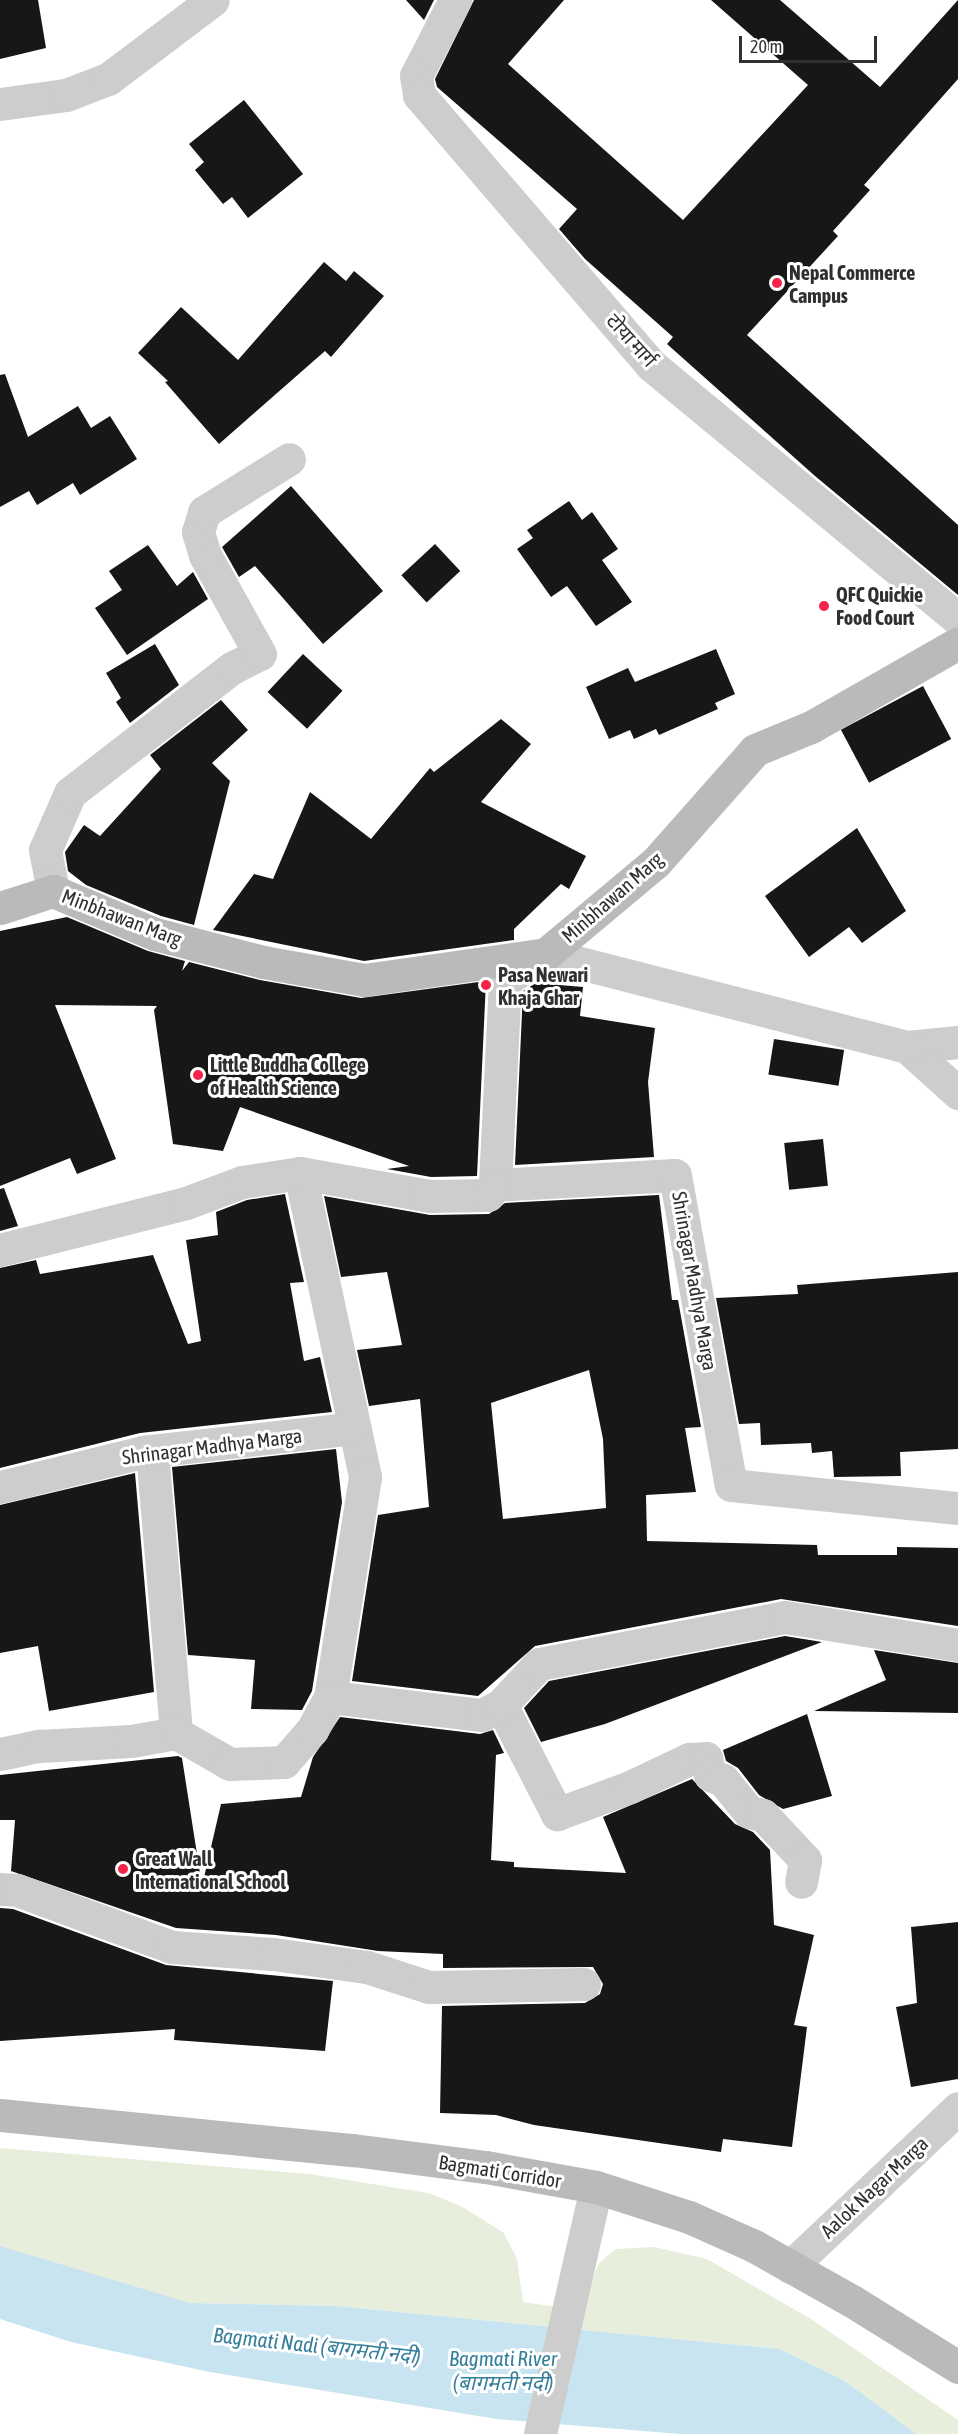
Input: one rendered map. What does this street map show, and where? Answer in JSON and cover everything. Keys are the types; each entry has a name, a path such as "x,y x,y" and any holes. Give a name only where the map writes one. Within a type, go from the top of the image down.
{"street":[{"path":"0,104 66,95 108,79 213,0"},
{"name":"टोया मार्ग","path":"455,0 416,76 419,95 651,365 958,619"},
{"path":"53,891 45,850 70,793 232,668 260,654 206,555 198,532 204,512 289,459"},
{"name":"Minbhawan Marg","path":"0,908 53,891 155,934 263,962 364,980 546,954 656,862 755,750 811,727 958,643"},
{"path":"0,1250 186,1203 242,1182 300,1173 430,1196 488,1195 495,1185 504,980 546,954 908,1047 958,1042"},
{"path":"908,1047 958,1093"},
{"path":"0,1754 39,1746 131,1741 176,1733 230,1764 284,1762 312,1731 330,1697 365,1477 300,1173"},
{"name":"Shrinagar Madhya Marga","path":"495,1185 675,1175 731,1485 958,1508"},
{"name":"Shrinagar Madhya Marga","path":"0,1487 152,1452 356,1428"},
{"path":"152,1452 176,1733"},
{"path":"330,1697 482,1715 501,1705 539,1664 785,1617 958,1645"},
{"path":"501,1705 556,1814 630,1787 689,1759 706,1758 710,1775 723,1780 749,1812 763,1815 805,1860 801,1882"},
{"path":"0,1890 18,1890 172,1947 273,1954 367,1967 429,1987 584,1984"},
{"name":"Aalok Nagar Marga","path":"790,2267 958,2108"},
{"name":"Bagmati Corridor","path":"0,2115 353,2150 486,2167 596,2187 689,2217 790,2267 958,2367"},
{"path":"540,2434 596,2187"}],"green space":[{"path":"0,2148 310,2174 428,2193 461,2206 504,2233 517,2259 523,2302 579,2310 599,2263 616,2249 654,2247 707,2259 811,2319 958,2420 958,2434 916,2434 845,2381 780,2349 336,2306 190,2303 115,2284 0,2246"}],"water":[{"name":"Bagmati River (बागमती नदी)","path":"0,2246 190,2303 336,2306 780,2349 845,2381 916,2434 680,2434 497,2419 210,2372 71,2342 0,2319"}],"building":[{"path":"0,0 38,0 46,48 0,59"},
{"path":"406,0 434,0 424,20"},
{"path":"474,0 564,0 508,64 683,220 808,85 711,0 780,0 880,87 958,0 958,79 864,185 870,190 833,231 838,236 747,335 958,525 958,595 815,476 667,344 673,337 585,259 559,229 577,209 437,87 435,79"},
{"path":"244,100 303,174 248,218 232,197 223,204 195,170 204,162 189,144"},
{"path":"324,262 346,281 354,271 384,296 331,357 325,351 219,444 165,382 168,381 138,353 181,307 238,360"},
{"path":"5,374 28,437 78,406 91,428 110,416 137,459 80,495 73,483 37,505 29,491 0,507 0,375"},
{"path":"291,486 383,591 323,644 255,566 239,577 222,547"},
{"path":"569,501 582,520 592,512 618,549 602,560 632,602 596,626 567,586 551,597 517,549 533,538 527,530"},
{"path":"435,544 460,571 427,602 401,575"},
{"path":"148,545 177,586 193,572 208,599 127,655 95,608 122,590 109,571"},
{"path":"155,644 179,685 130,723 116,702 121,698 106,673"},
{"path":"716,649 735,694 715,703 718,709 659,735 656,729 634,739 630,730 609,739 586,687 628,668 635,682"},
{"path":"303,654 342,691 307,729 268,692"},
{"path":"923,686 951,739 869,783 841,730"},
{"path":"221,700 248,730 212,763 230,781 194,925 161,916 86,885 68,871 65,852 84,825 100,836 161,769 150,755"},
{"path":"501,719 531,744 481,802 586,856 569,889 561,884 514,929 514,940 364,961 213,930 254,874 273,879 310,792 371,839 430,768 434,772"},
{"path":"857,828 906,911 862,943 849,927 809,957 765,896"},
{"path":"67,917 148,951 185,961 182,971 189,962 260,980 361,998 486,981 477,1176 431,1177 387,1169 409,1166 240,1107 223,1151 173,1144 154,1010 157,1006 55,1005 116,1159 77,1174 70,1158 0,1186 0,931"},
{"path":"536,983 583,987 580,1016 655,1028 648,1082 654,1157 515,1165 523,991"},
{"path":"774,1039 844,1050 838,1086 768,1075"},
{"path":"823,1139 828,1186 789,1190 784,1143"},
{"path":"4,1188 18,1226 0,1231 0,1189"},
{"path":"285,1194 304,1282 290,1283 304,1361 320,1357 332,1412 140,1433 0,1468 0,1268 36,1260 40,1274 153,1255 188,1344 201,1341 186,1240 218,1235 216,1212 247,1200"},
{"path":"659,1195 672,1300 678,1300 701,1427 685,1428 696,1492 646,1495 647,1541 817,1545 818,1555 897,1555 897,1547 958,1548 958,1626 781,1599 535,1646 478,1696 352,1681 378,1515 429,1507 420,1399 369,1406 357,1350 402,1345 387,1272 341,1277 324,1196 430,1215 489,1214 505,1203","holes":["589,1370 603,1439 606,1508 503,1519 491,1403"]},
{"path":"958,1272 958,1449 900,1452 901,1476 834,1477 832,1451 812,1453 811,1443 761,1445 760,1423 739,1424 716,1298 798,1294 797,1285"},
{"path":"336,1449 342,1502 312,1691 302,1710 251,1709 255,1660 188,1655 172,1467"},
{"path":"135,1473 154,1692 49,1711 38,1646 0,1653 0,1505"},
{"path":"785,1636 822,1642 605,1724 541,1742 524,1708 549,1681"},
{"path":"874,1650 958,1663 958,1713 814,1711 886,1680"},
{"path":"807,1714 832,1796 783,1809 759,1795 738,1768 726,1761 723,1750"},
{"path":"340,1717 480,1734 493,1730 504,1753 496,1755 491,1860 514,1862 514,1867 626,1873 603,1817 692,1779 735,1824 753,1832 770,1850 774,1925 814,1935 794,2025 807,2027 792,2147 723,2139 721,2152 534,2125 496,2115 440,2113 442,2006 585,2003 600,1994 603,1984 593,1967 443,1968 443,1954 378,1951 276,1935 176,1928 11,1871 15,1820 0,1820 0,1775 178,1756 182,1758 202,1886 221,1804 301,1797 313,1757"},
{"path":"0,1908 13,1909 166,1965 333,1981 325,2051 174,2040 175,2029 0,2041"},
{"path":"958,1922 958,2079 911,2087 896,2007 917,2003 911,1927"}],"place":[{"name":"Nepal Commerce Campus","path":"777,283"},
{"name":"QFC Quickie Food Court","path":"824,606"},
{"name":"Pasa Newari Khaja Ghar","path":"486,985"},
{"name":"Little Buddha College of Health Science","path":"198,1075"},
{"name":"Great Wall International School","path":"123,1869"}],"water label":[{"name":"Bagmati Nadi (बागमती नदी)","path":"317,2345"}]}
